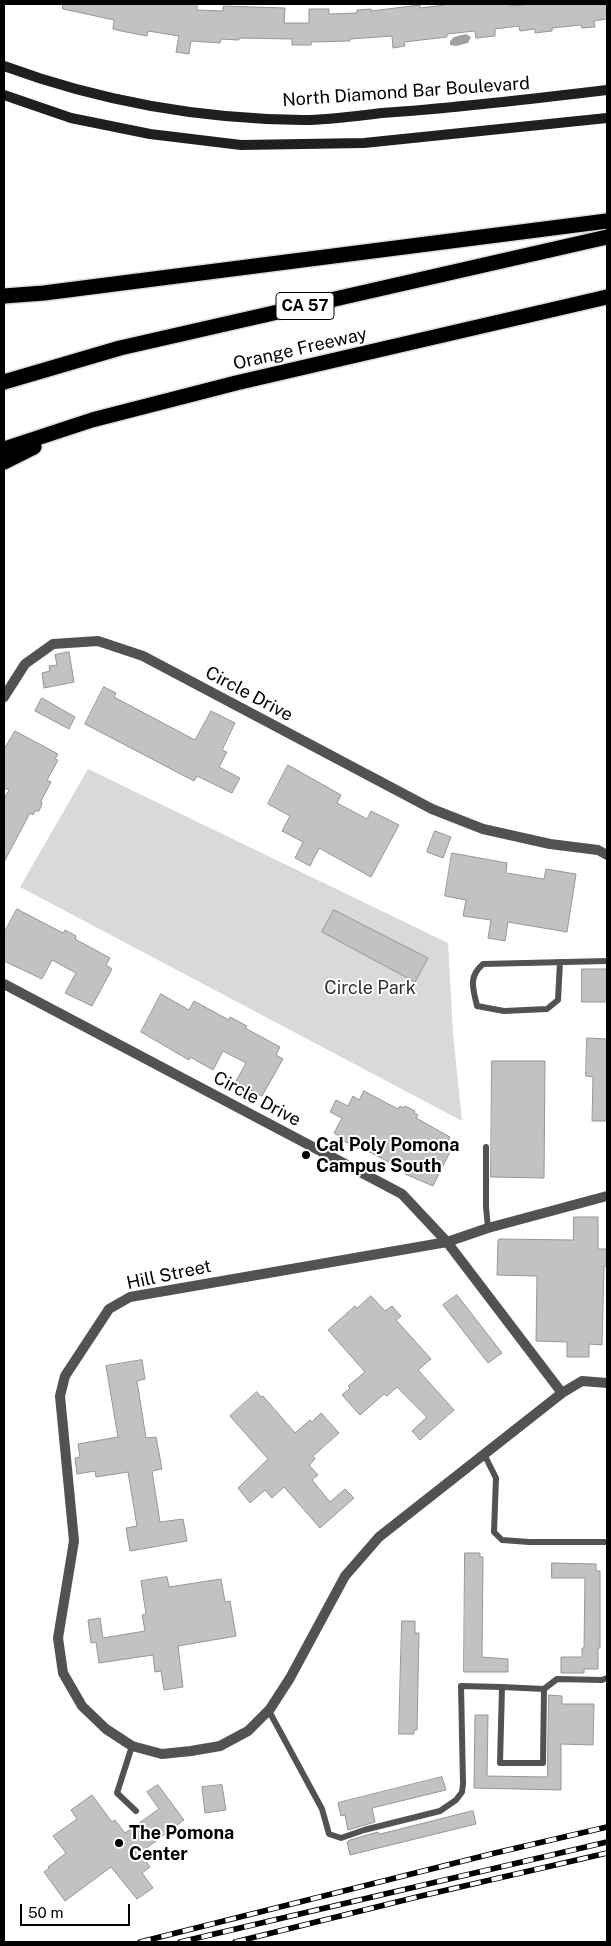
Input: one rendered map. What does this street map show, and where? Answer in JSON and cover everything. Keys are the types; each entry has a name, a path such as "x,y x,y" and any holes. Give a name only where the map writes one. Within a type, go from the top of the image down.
{"highway":[{"path":"4,296 607,221"},
{"name":"CA 57","path":"4,382 120,348 607,237"},
{"name":"Orange Freeway","path":"4,449 92,420 236,383 607,297"},
{"path":"4,462 92,420"}],"main road":[{"name":"North Diamond Bar Boulevard","path":"4,66 47,82 141,104 212,115 304,120 425,110 607,90"},
{"path":"4,95 70,118 150,134 241,145 364,143 607,118"}],"street":[{"name":"Circle Drive","path":"4,697 25,664 53,644 98,641 143,656 432,809 483,829 550,844 598,850 607,855"},
{"name":"Circle Drive","path":"4,984 402,1194 447,1242 562,1393"},
{"name":"Hill Street","path":"132,1746 106,1729 82,1706 63,1673 58,1638 74,1540 60,1396 65,1376 109,1309 130,1296 447,1242 488,1228 607,1196"},
{"path":"132,1746 162,1754 191,1751 220,1746 248,1731 268,1711 290,1678 345,1576 379,1538 562,1393 582,1381 607,1383"}],"lane":[{"path":"560,962 558,1000 547,1009 504,1011 477,1006 472,986 475,972 483,964 560,962 607,961"},
{"path":"486,1146 488,1228"},
{"path":"484,1454 496,1478 494,1532 502,1540 607,1542"},
{"path":"268,1711 322,1809 329,1834 341,1838 364,1830 440,1811 456,1800 462,1792 463,1784 461,1686 544,1689 557,1679 602,1680 607,1678"},
{"path":"502,1687 500,1763 543,1763 544,1689"},
{"path":"132,1746 117,1793 136,1811"}],"green space":[{"name":"Circle Park","path":"88,769 448,943 453,1033 462,1121 20,887"}],"shaded area":[{"path":"466,34 471,37 468,43 456,46 450,45 450,41 454,37"}],"building":[{"path":"63,4 197,4 197,10 223,11 223,6 285,8 284,23 309,23 309,9 329,9 329,14 357,13 357,10 371,9 371,11 420,5 420,8 445,4 510,4 510,6 532,4 607,4 607,19 594,21 595,27 582,28 581,25 552,28 552,31 535,33 535,29 520,31 519,26 495,29 495,36 476,38 475,31 447,34 447,37 404,42 405,46 393,48 392,36 350,39 350,41 311,42 311,45 292,45 292,39 221,39 220,43 191,41 189,54 176,52 179,36 148,31 147,36 113,29 114,20 63,9"},
{"path":"69,652 74,682 44,688 42,673 50,671 49,666 57,665 55,655"},
{"path":"104,687 116,693 114,697 195,740 211,711 235,723 222,750 227,752 219,767 240,778 232,793 197,776 194,781 85,724"},
{"path":"42,698 75,717 69,729 35,711"},
{"path":"15,731 58,754 55,759 58,760 47,780 51,782 41,801 42,804 39,811 35,811 33,815 30,813 4,862 4,799 9,790 4,788 4,750"},
{"path":"288,765 341,795 337,803 367,819 371,811 399,825 371,877 319,848 310,866 295,858 303,842 282,831 290,816 268,804"},
{"path":"435,831 451,837 443,858 427,852"},
{"path":"452,853 507,863 506,873 544,879 546,869 576,874 567,932 508,922 505,941 488,938 491,920 463,916 466,900 445,896"},
{"path":"17,909 63,933 65,930 76,936 75,939 110,958 106,965 112,969 92,1006 65,993 76,973 52,960 42,979 4,961 4,933"},
{"path":"334,910 428,958 415,982 322,932"},
{"path":"582,969 607,969 607,1002 582,1002"},
{"path":"161,994 189,1010 194,1001 229,1020 230,1017 247,1026 245,1028 280,1047 276,1055 283,1059 262,1096 235,1083 246,1063 223,1051 213,1070 190,1057 189,1060 141,1032"},
{"path":"587,1038 607,1039 607,1121 592,1121 593,1077 586,1076"},
{"path":"492,1061 545,1061 544,1178 491,1177"},
{"path":"364,1091 398,1109 400,1106 404,1108 405,1106 415,1111 414,1113 418,1115 416,1118 450,1137 446,1145 452,1148 433,1186 405,1174 406,1171 360,1147 359,1149 338,1138 339,1136 334,1133 342,1118 330,1112 336,1100 348,1106 353,1096 359,1100"},
{"path":"574,1217 598,1217 598,1249 607,1249 607,1266 604,1266 602,1345 589,1344 589,1357 567,1357 567,1342 536,1341 537,1276 497,1275 499,1239 573,1240"},
{"path":"457,1295 502,1353 488,1363 443,1305"},
{"path":"371,1296 385,1311 392,1306 401,1316 396,1320 431,1359 418,1370 454,1410 420,1440 412,1431 427,1417 397,1387 387,1396 384,1394 360,1415 342,1395 350,1388 348,1386 365,1372 328,1330 355,1306 357,1308"},
{"path":"142,1360 145,1379 137,1381 146,1438 156,1437 162,1469 152,1471 160,1522 183,1519 187,1541 130,1551 126,1528 137,1526 128,1472 96,1477 95,1471 77,1474 75,1458 80,1457 78,1444 118,1437 106,1366"},
{"path":"257,1392 261,1397 263,1396 295,1433 310,1420 312,1422 321,1413 339,1433 313,1456 315,1459 309,1465 318,1475 312,1480 330,1502 345,1489 354,1498 320,1528 284,1487 272,1498 265,1490 250,1503 238,1488 268,1459 230,1416"},
{"path":"465,1553 480,1553 480,1557 483,1557 482,1657 508,1659 508,1672 464,1672"},
{"path":"552,1563 596,1564 596,1571 600,1571 600,1648 598,1648 598,1669 584,1669 584,1673 561,1673 561,1657 582,1657 582,1648 584,1648 585,1578 552,1578"},
{"path":"167,1577 169,1587 221,1579 225,1602 230,1601 236,1636 178,1646 183,1687 164,1690 161,1671 155,1672 153,1655 99,1663 96,1642 91,1643 88,1620 100,1618 103,1638 145,1631 142,1615 146,1614 141,1581"},
{"path":"402,1621 415,1621 415,1633 419,1633 417,1730 414,1730 414,1734 399,1734"},
{"path":"549,1695 562,1696 562,1704 594,1704 593,1745 561,1744 561,1790 474,1788 475,1715 488,1715 487,1776 547,1777"},
{"path":"442,1777 446,1790 372,1808 375,1822 348,1830 345,1815 341,1816 338,1803"},
{"name":"The Pomona Center","path":"158,1785 184,1820 140,1853 150,1867 142,1873 153,1888 137,1899 111,1867 65,1901 44,1872 66,1853 53,1836 77,1819 71,1810 92,1795 112,1822 115,1820 125,1833 159,1809 147,1792"},
{"path":"222,1785 226,1810 205,1813 202,1787"},
{"path":"473,1811 476,1824 350,1855 347,1842 350,1840"}],"railway":[{"path":"140,1942 495,1853 607,1827"},
{"path":"180,1942 607,1842"},
{"path":"235,1942 607,1853"}],"place":[{"name":"Cal Poly Pomona Campus South","path":"306,1155"},
{"name":"The Pomona Center","path":"119,1843"}]}
